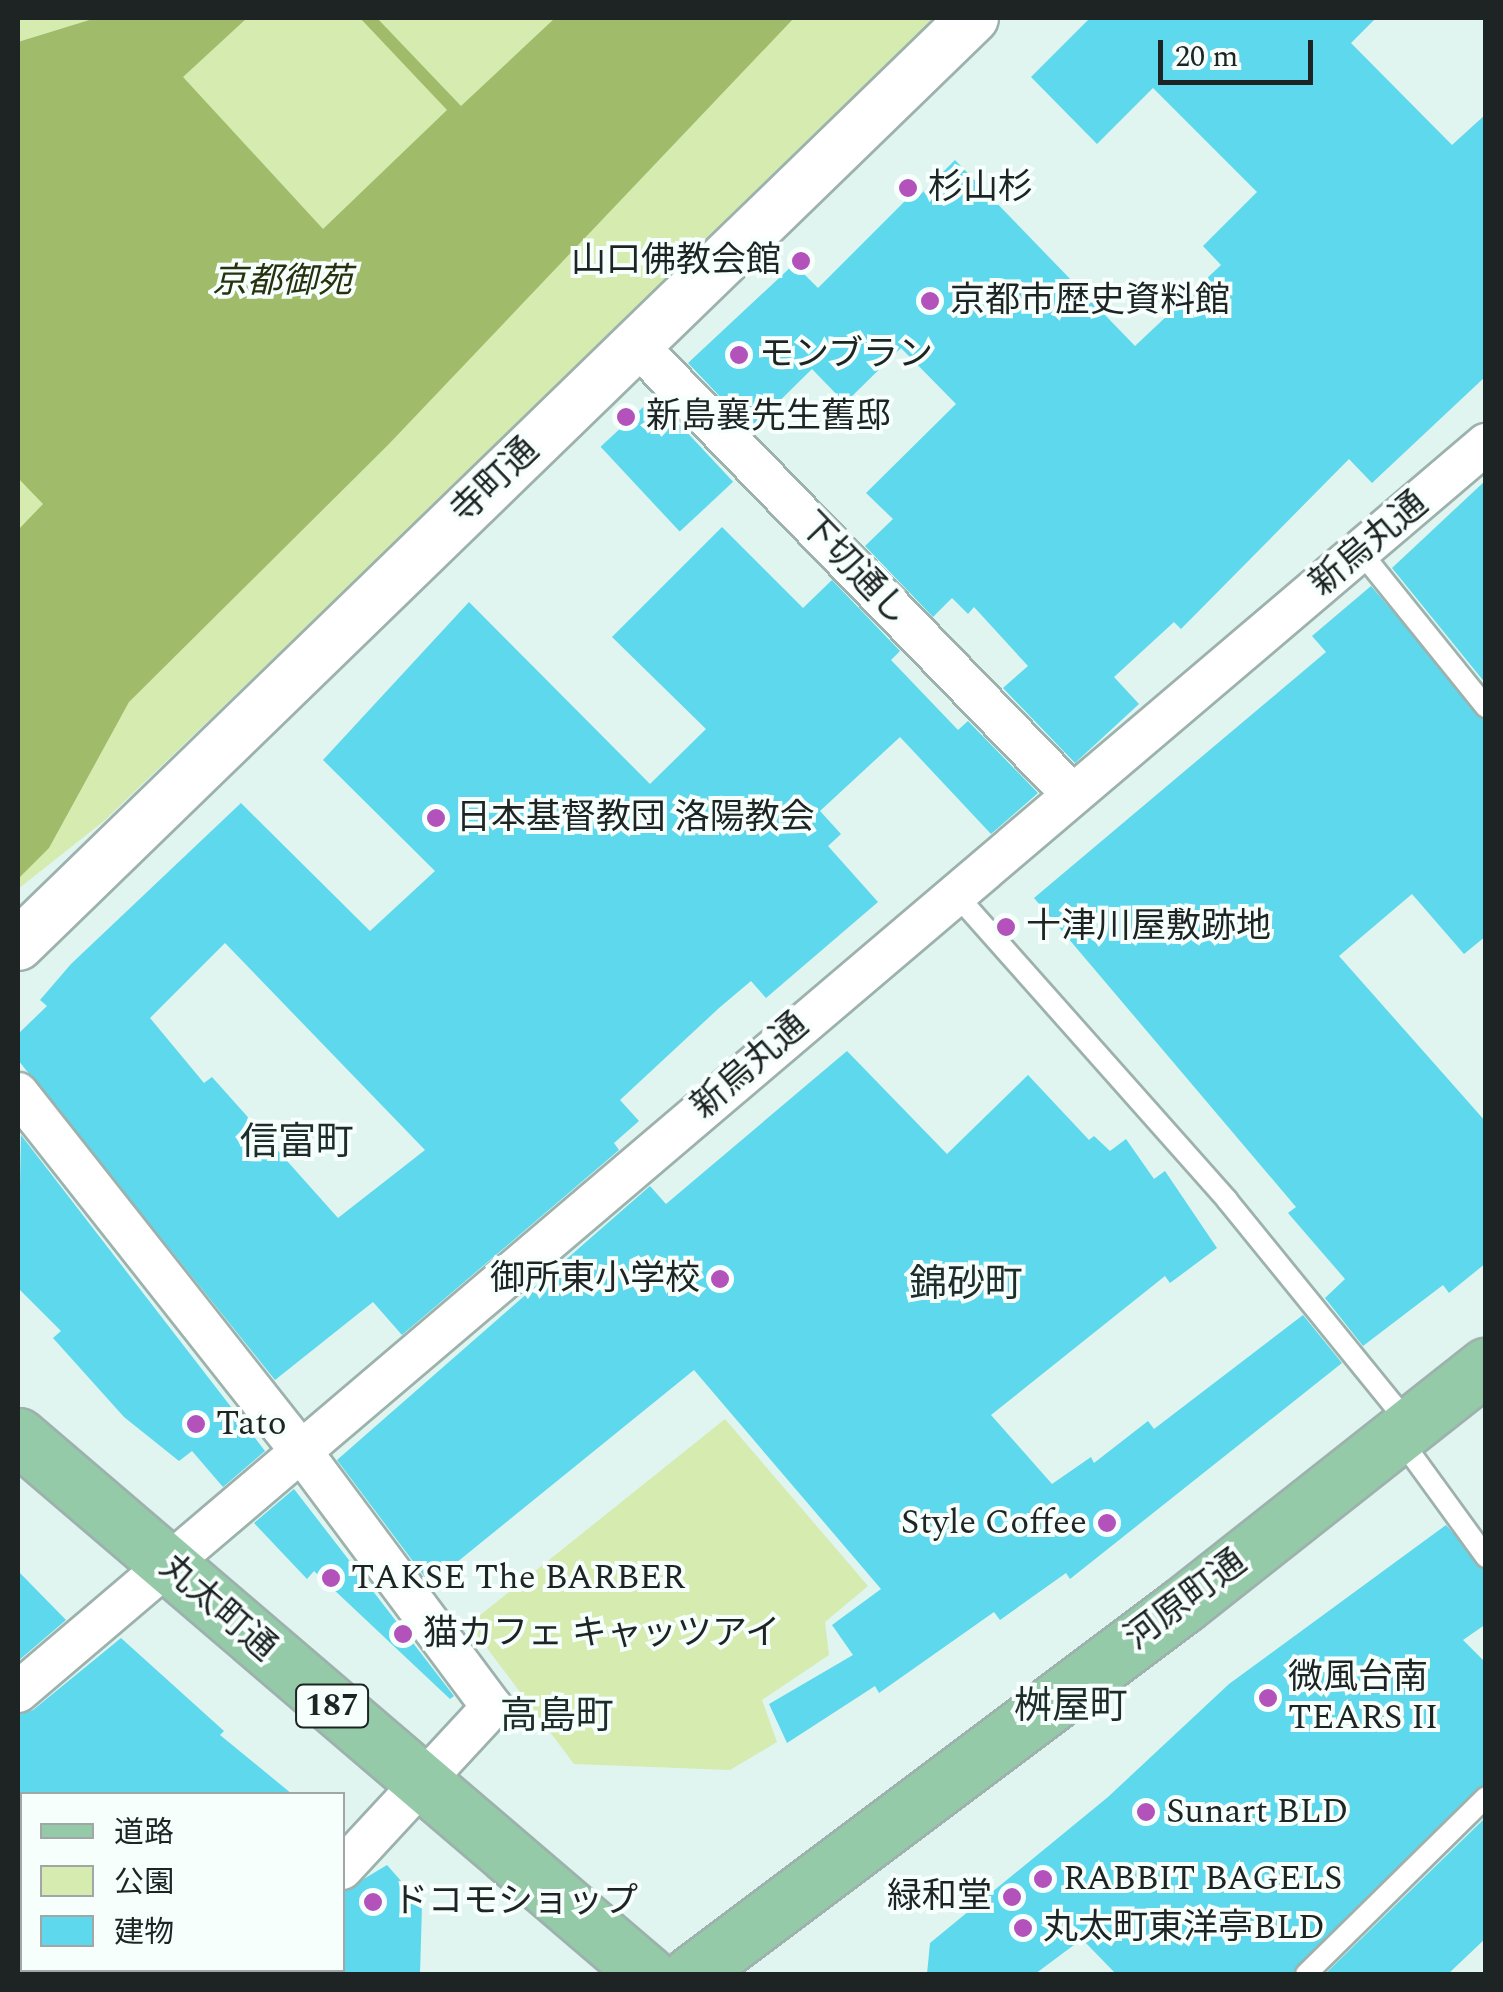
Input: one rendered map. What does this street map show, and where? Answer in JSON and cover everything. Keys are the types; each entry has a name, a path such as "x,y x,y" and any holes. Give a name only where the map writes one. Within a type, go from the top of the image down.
{"main road":[{"name":"河原町通","path":"692,1974 1182,1605 1486,1366"},
{"name":"丸太町通","path":"18,1436 647,1974"}],"street":[{"name":"寺町通","path":"18,945 973,18"},
{"name":"下切通し","path":"636,344 1072,794"},
{"name":"新烏丸通","path":"18,1692 170,1566 953,892 1486,444"},
{"path":"18,1094 301,1451 492,1707 345,1866"}],"lane":[{"path":"1360,551 1486,707"},
{"path":"953,892 1227,1200 1403,1429 1486,1557"},
{"path":"1306,1974 1486,1797"}],"green space":[{"name":"京都御苑","path":"18,18 940,18 104,821 18,889"},
{"name":"京都御苑","path":"96,18 247,18 183,77 323,229 447,110 360,18 377,18 461,106 555,18 794,18 388,445 129,702 49,848 18,879 18,530 43,504 18,478 18,42"},
{"path":"725,1419 868,1586 825,1622 829,1655 762,1700 777,1742 730,1770 574,1764 469,1624"}],"building":[{"path":"1090,18 1376,18 1351,43 1452,145 1486,114 1486,376 1372,483 1349,459 1181,629 1174,622 1114,677 1139,704 1075,763 1003,688 1028,666 974,607 968,614 952,598 933,617 865,546 893,519 866,493 956,404 901,348 845,403 812,369 751,429 688,363 794,264 818,288 915,191 919,196 955,160 1135,346 1221,265 1203,246 1257,192 1153,88 1097,144 1031,77"},
{"path":"654,397 733,482 680,532 601,447"},
{"path":"1486,480 1486,684 1392,568"},
{"path":"722,527 803,608 832,580 900,651 891,660 958,730 968,721 1038,793 991,834 900,737 820,811 841,834 828,846 878,902 766,998 751,981 719,1008 620,1100 639,1121 614,1143 619,1150 402,1335 373,1302 275,1380 18,1060 18,1034 47,1006 40,1000 71,964 241,803 370,931 435,871 323,760 469,602 650,784 706,729 612,637","holes":["225,943 425,1150 338,1218 212,1077 204,1083 150,1018"]},
{"path":"1371,586 1486,720 1486,936 1464,954 1412,894 1339,956 1486,1122 1486,1263 1449,1293 1443,1285 1363,1346 1325,1298 1345,1279 1288,1213 1296,1207 1034,898 1326,652 1312,636"},
{"path":"847,1051 947,1154 1028,1075 1089,1140 1094,1136 1110,1151 1126,1139 1154,1179 1165,1171 1217,1248 1170,1283 1165,1276 991,1415 1052,1484 1091,1457 1094,1463 1148,1421 1154,1429 1303,1315 1342,1363 1070,1579 1066,1573 1000,1620 994,1612 879,1693 875,1686 787,1743 769,1704 853,1655 832,1625 881,1589 694,1370 430,1584 337,1460 650,1186 666,1204"},
{"path":"21,1135 265,1451 223,1487 192,1451 179,1461 124,1417 53,1338 61,1331 18,1288"},
{"path":"294,1489 454,1696 450,1699 314,1571 307,1579 254,1523"},
{"path":"1446,1525 1486,1570 1486,1624 1463,1640 1486,1663 1486,1784 1293,1974 1116,1974 1082,1939 1035,1974 927,1974 930,1943 1108,1797 1229,1684"},
{"path":"18,1571 66,1620 18,1661"},
{"path":"121,1638 224,1731 220,1735 290,1792 18,1794 18,1715 33,1710"},
{"path":"1486,1817 1486,1938 1448,1974 1325,1974"},
{"path":"387,1865 422,1905 420,1974 342,1974 345,1890"}],"place":[{"name":"杉山杉","path":"908,188"},
{"name":"山口佛教会館","path":"801,261"},
{"name":"京都市歴史資料館","path":"930,301"},
{"name":"モンブラン","path":"739,355"},
{"name":"新島襄先生舊邸","path":"626,417"},
{"name":"日本基督教団 洛陽教会","path":"436,818"},
{"name":"十津川屋敷跡地","path":"1006,927"},
{"name":"御所東小学校","path":"720,1279"},
{"name":"Tato","path":"196,1424"},
{"name":"Style Coffee","path":"1107,1523"},
{"name":"TAKSE The BARBER","path":"331,1578"},
{"name":"猫カフェ キャッツアイ","path":"403,1634"},
{"name":"微風台南 TEARS II","path":"1268,1698"},
{"name":"Sunart BLD","path":"1146,1812"},
{"name":"RABBIT BAGELS","path":"1043,1879"},
{"name":"緑和堂","path":"1012,1897"},
{"name":"ドコモショップ","path":"373,1902"},
{"name":"丸太町東洋亭BLD","path":"1023,1928"}],"district":[{"name":"信富町","path":"297,1144"},
{"name":"錦砂町","path":"966,1286"},
{"name":"桝屋町","path":"1071,1708"},
{"name":"高島町","path":"557,1718"}]}
